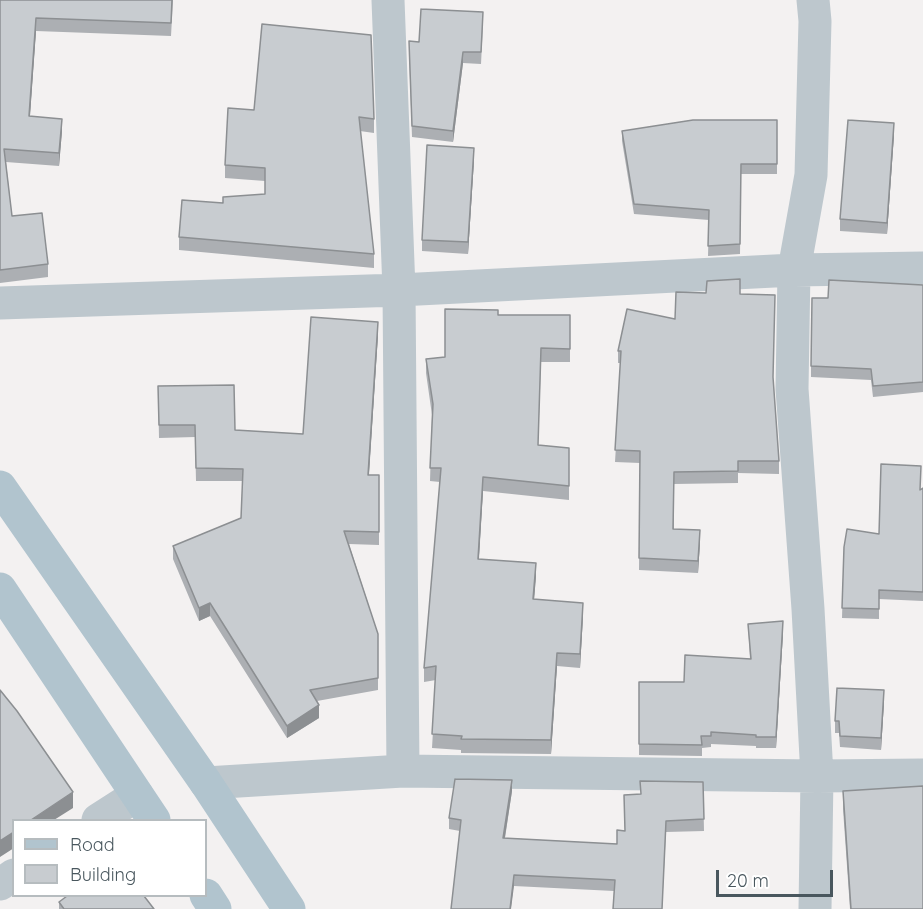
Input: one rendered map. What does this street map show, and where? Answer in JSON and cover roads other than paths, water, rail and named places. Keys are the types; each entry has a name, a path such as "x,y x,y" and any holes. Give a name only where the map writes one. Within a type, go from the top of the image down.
{"main road":[{"path":"0,487 206,783 289,909"},
{"path":"0,589 145,808"}],"street":[{"path":"388,0 399,291 403,771"},
{"path":"813,0 815,21 811,175 794,270 792,389 817,776 814,909"},
{"path":"0,303 399,291 794,270 923,268"},
{"path":"206,783 403,771 817,776 923,775"},
{"path":"102,819 145,808"}]}
